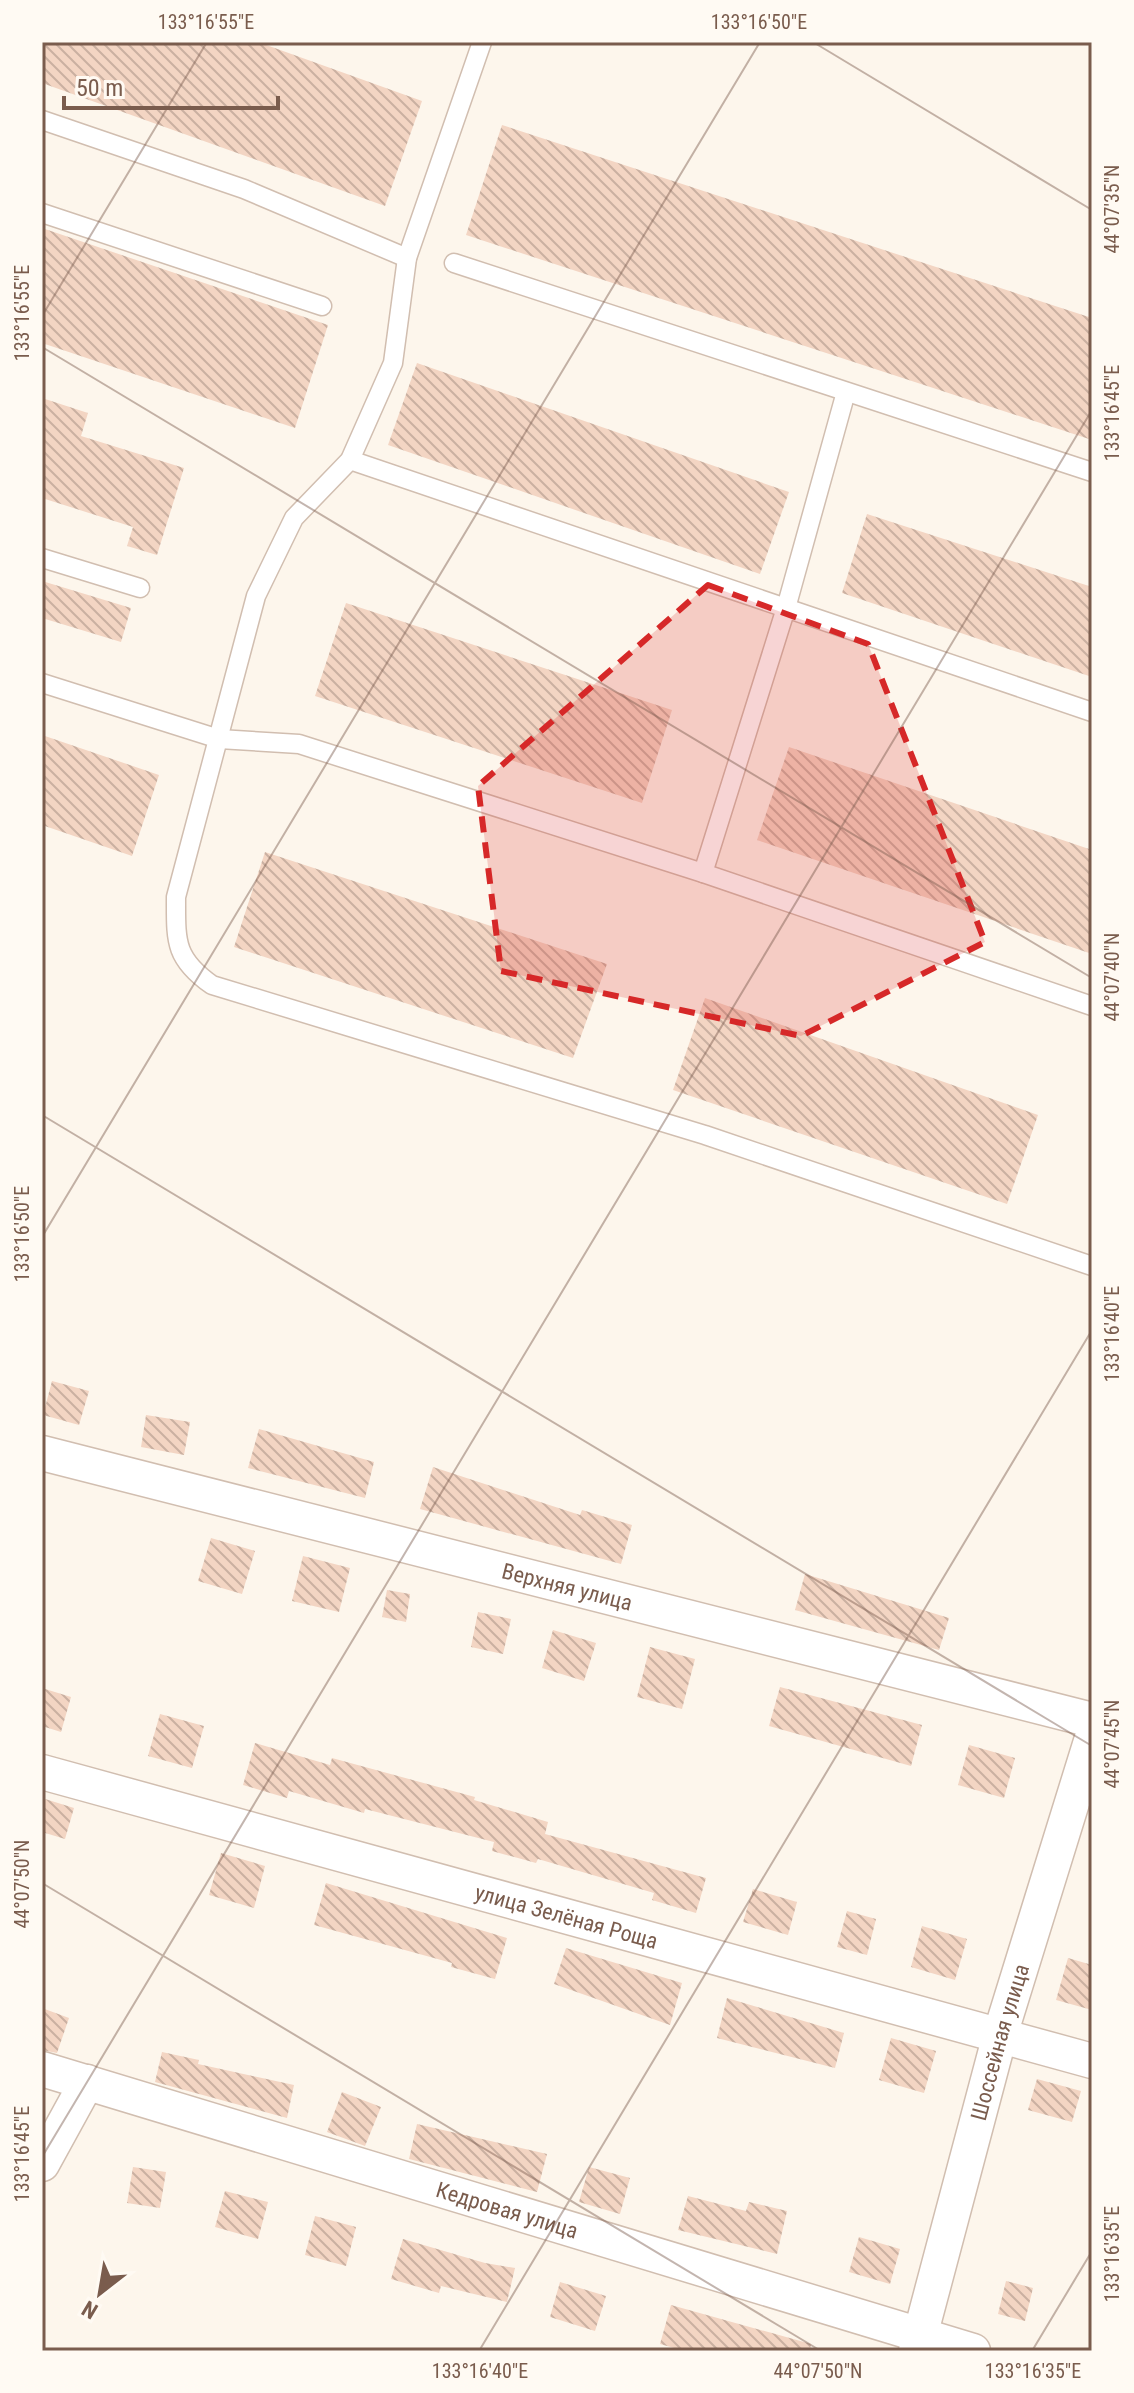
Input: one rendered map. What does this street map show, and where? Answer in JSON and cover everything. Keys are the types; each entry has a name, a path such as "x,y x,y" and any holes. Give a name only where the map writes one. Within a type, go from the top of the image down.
{"street":[{"name":"Верхняя улица","path":"42,1453 1092,1720"},
{"name":"Шоссейная улица","path":"918,2344 1000,2035 1092,1738"},
{"name":"улица Зелёная Роща","path":"42,1772 1092,2061"},
{"name":"Кедровая улица","path":"42,2069 918,2344 973,2351"},
{"path":"42,2164 87,2082"}],"lane":[{"path":"482,42 407,258 393,363 350,460 294,518 256,596 176,897 176,943 189,969 212,985 705,1135 1092,1266"},
{"path":"42,120 244,189 407,258"},
{"path":"42,213 322,306"},
{"path":"454,263 1092,472"},
{"path":"703,873 786,608 846,392"},
{"path":"350,460 1092,712"},
{"path":"42,558 140,588"},
{"path":"42,683 219,739 299,744 703,873 1092,1006"}],"highlighted area":[{"path":"708,585 868,644 985,942 801,1036 501,971 478,786"}],"building":[{"path":"42,42 258,42 422,101 385,206 42,83"},
{"path":"502,125 1092,318 1092,440 466,235"},
{"path":"42,228 328,325 295,428 42,343"},
{"path":"417,363 789,492 760,574 388,445"},
{"path":"42,398 88,413 81,436 184,468 157,555 127,546 133,527 42,498"},
{"path":"867,514 1092,587 1092,677 842,593"},
{"path":"42,581 131,608 121,642 42,618"},
{"path":"346,603 672,710 642,803 315,696"},
{"path":"42,735 159,775 132,856 42,825"},
{"path":"789,747 1092,850 1092,954 757,840"},
{"path":"265,852 607,964 573,1058 234,947"},
{"path":"705,998 1038,1115 1007,1204 673,1090"},
{"path":"52,1381 89,1391 79,1425 43,1415"},
{"path":"146,1415 190,1422 184,1455 141,1447"},
{"path":"259,1429 374,1462 365,1498 248,1468"},
{"path":"433,1467 580,1515 582,1510 632,1525 621,1564 420,1509"},
{"path":"211,1538 255,1551 242,1594 198,1581"},
{"path":"303,1556 350,1568 339,1612 292,1601"},
{"path":"805,1574 949,1618 939,1650 795,1610"},
{"path":"387,1590 410,1594 406,1622 382,1617"},
{"path":"478,1612 511,1619 503,1654 471,1647"},
{"path":"553,1630 596,1643 584,1681 542,1668"},
{"path":"650,1647 695,1659 682,1709 637,1697"},
{"path":"780,1687 922,1725 911,1766 769,1726"},
{"path":"42,1688 71,1697 61,1732 42,1726"},
{"path":"160,1714 204,1726 192,1768 148,1756"},
{"path":"255,1743 330,1765 332,1758 475,1797 474,1800 548,1822 545,1834 706,1878 696,1913 652,1900 654,1893 538,1859 536,1863 492,1851 494,1842 365,1809 364,1813 289,1791 287,1798 243,1785"},
{"path":"969,1745 1015,1758 1004,1798 958,1785"},
{"path":"42,1798 74,1808 65,1839 42,1832"},
{"path":"221,1853 265,1866 254,1908 209,1895"},
{"path":"326,1883 507,1938 495,1979 451,1967 452,1963 314,1925"},
{"path":"753,1889 797,1902 788,1935 743,1922"},
{"path":"847,1911 876,1919 867,1955 837,1947"},
{"path":"922,1926 967,1939 955,1980 911,1967"},
{"path":"566,1948 682,1983 670,2025 554,1984"},
{"path":"1068,1958 1092,1965 1092,2010 1056,2000"},
{"path":"727,1998 844,2033 835,2068 717,2038"},
{"path":"42,2008 69,2018 57,2053 42,2050"},
{"path":"891,2038 936,2051 924,2093 879,2080"},
{"path":"162,2052 199,2060 198,2064 294,2085 287,2118 155,2082"},
{"path":"1037,2079 1081,2091 1072,2122 1028,2110"},
{"path":"342,2092 381,2107 365,2146 327,2132"},
{"path":"417,2124 547,2154 537,2192 409,2159"},
{"path":"133,2167 166,2172 160,2208 127,2203"},
{"path":"589,2167 630,2178 620,2214 579,2202"},
{"path":"225,2191 268,2202 258,2239 215,2227"},
{"path":"688,2196 746,2211 749,2202 787,2211 777,2254 678,2230"},
{"path":"315,2216 356,2227 346,2266 305,2255"},
{"path":"859,2237 900,2249 890,2284 849,2272"},
{"path":"403,2239 485,2263 515,2268 507,2302 441,2286 439,2293 391,2279"},
{"path":"1006,2281 1033,2288 1025,2321 998,2314"},
{"path":"560,2282 606,2296 595,2331 550,2317"},
{"path":"671,2305 811,2344 810,2351 685,2351 660,2344"}]}
